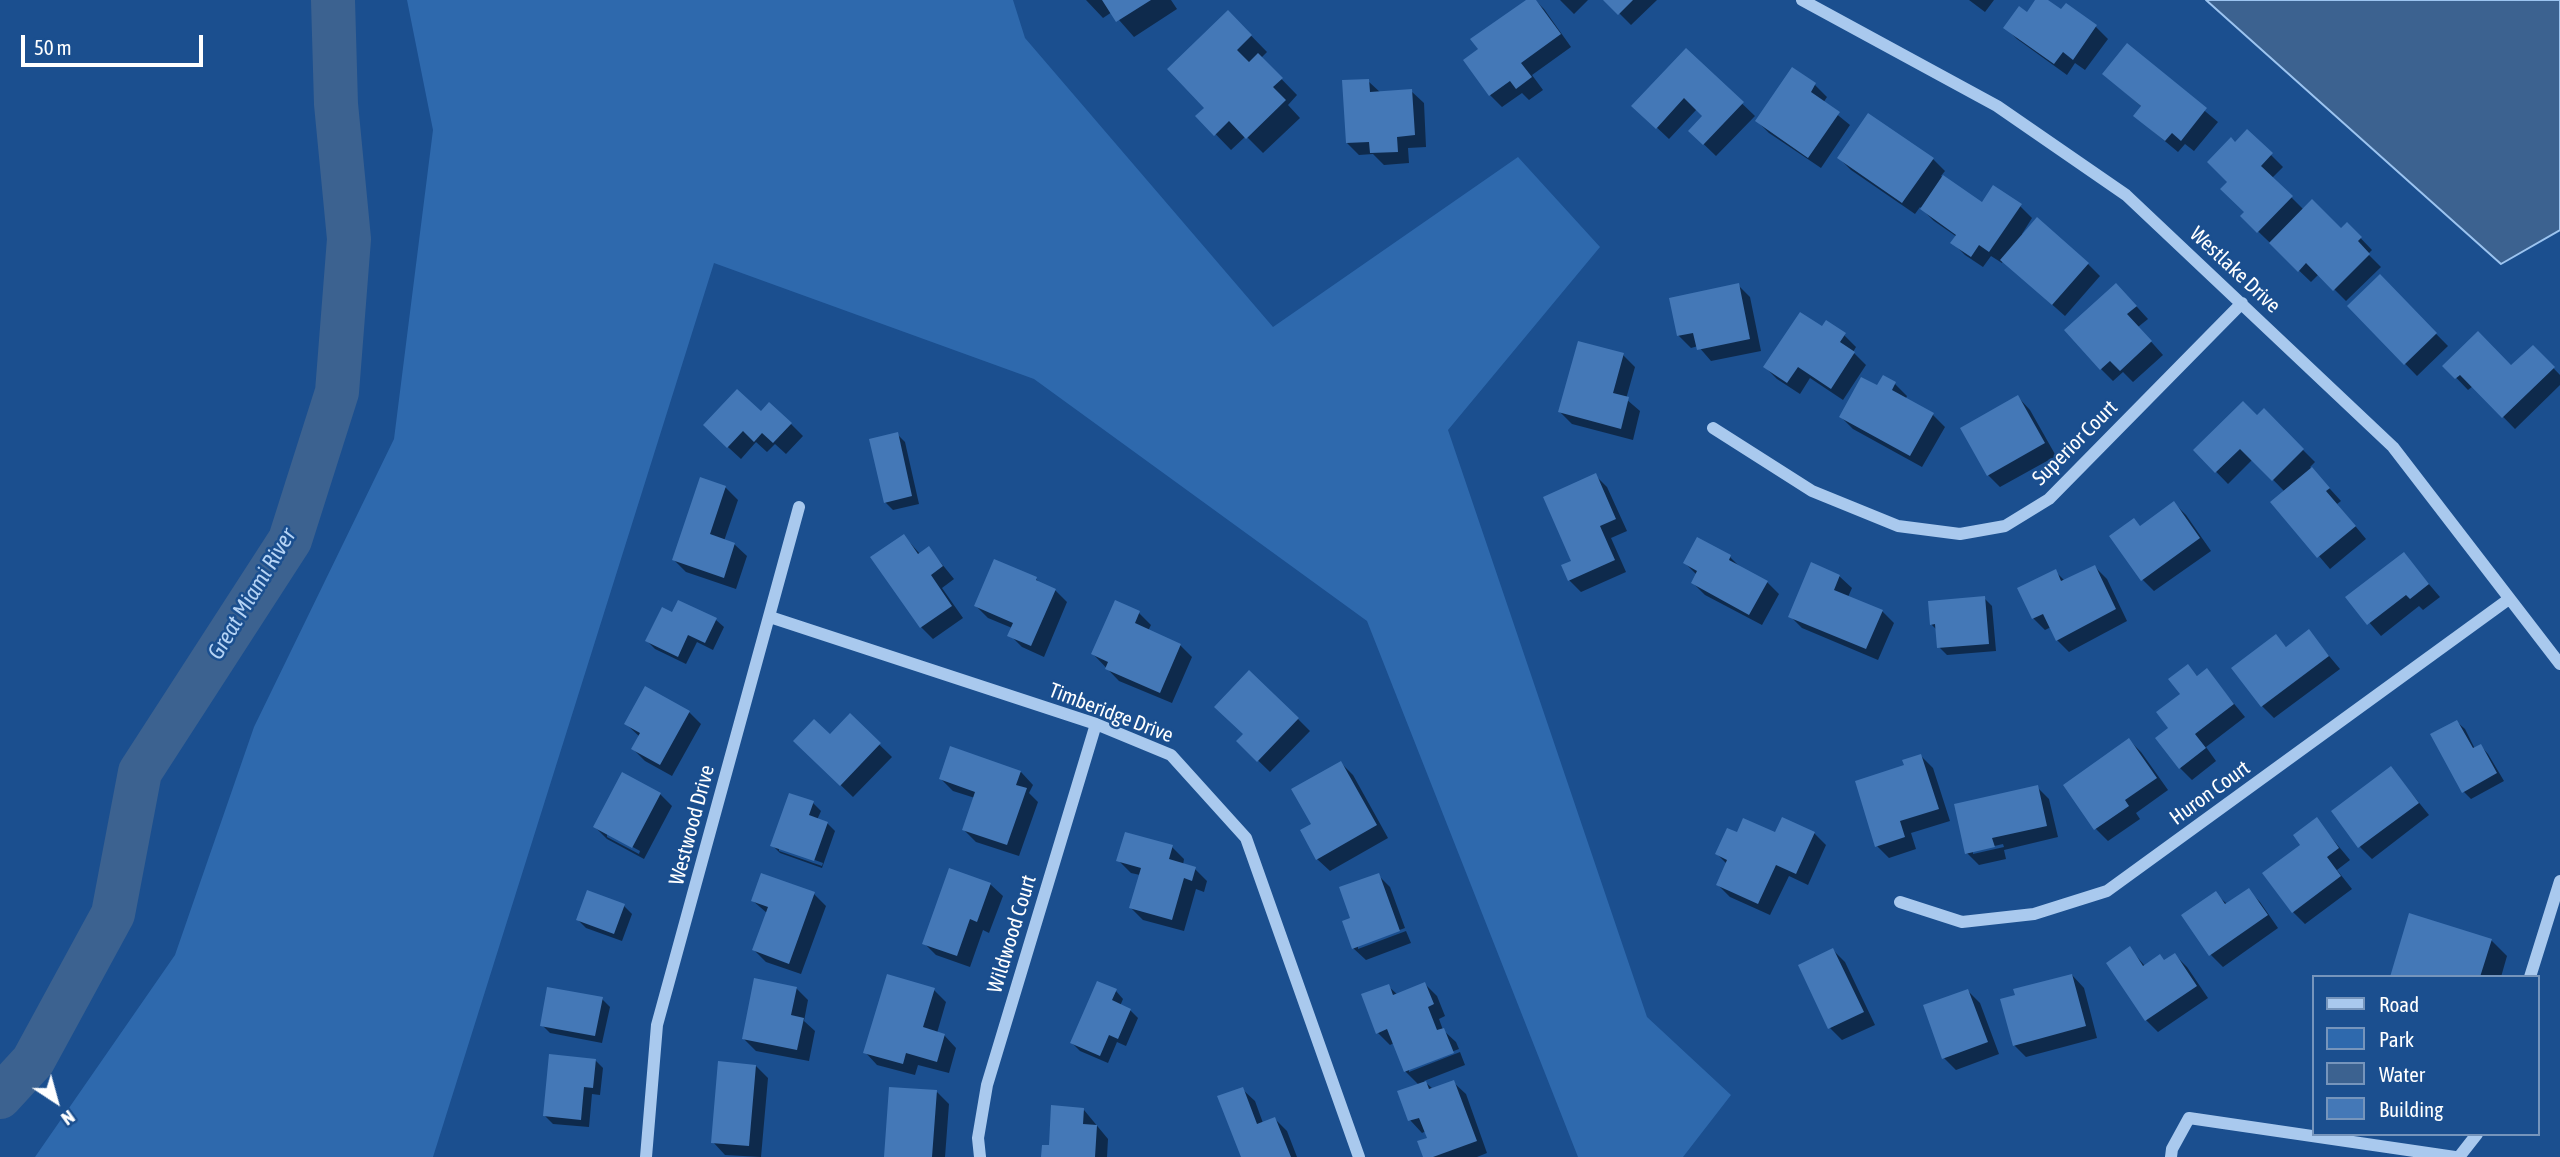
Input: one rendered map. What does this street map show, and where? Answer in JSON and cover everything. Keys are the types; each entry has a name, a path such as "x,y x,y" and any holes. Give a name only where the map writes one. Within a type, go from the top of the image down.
{"street":[{"name":"Westlake Drive","path":"1802,0 1997,106 2126,195 2393,447 2560,664"},
{"name":"Superior Court","path":"1713,428 1812,491 1898,526 1960,534 2005,526 2049,499 2242,303"},
{"name":"Westwood Drive","path":"646,1157 657,1025 799,507"},
{"name":"Huron Court","path":"1900,902 1962,922 2034,914 2107,891 2509,599"},
{"name":"Timberidge Drive","path":"770,617 1096,724 1171,755 1246,838 1359,1157"},
{"name":"Wildwood Court","path":"980,1157 978,1138 987,1085 1096,724"},
{"path":"2531,975 2560,881"},
{"path":"2171,1157 2189,1118 2312,1136"},
{"path":"2313,1136 2457,1157 2475,1136"}],"green space":[{"path":"407,0 1013,0 1025,38 1273,327 1518,157 1600,247 1448,430 1647,1017 1731,1095 1683,1157 1578,1157 1367,621 1034,379 714,263 433,1157 35,1157 175,955 254,727 394,439 433,130"}],"water":[{"path":"2206,0 2560,0 2560,230 2501,264"}],"building":[{"path":"1102,0 1151,0 1116,22"},
{"path":"1526,0 1536,0 1561,34 1521,63 1532,77 1516,89 1510,81 1489,96 1463,60 1478,49 1470,39"},
{"path":"1603,0 1633,0 1618,15"},
{"path":"2035,0 2048,0 2061,9 2066,3 2097,25 2073,60 2063,52 2054,64 2003,28 2019,6 2027,12"},
{"path":"1228,10 1252,35 1237,50 1249,62 1258,53 1283,78 1273,87 1286,100 1246,139 1229,121 1214,136 1195,116 1204,108 1167,69"},
{"path":"2127,43 2207,108 2181,141 2172,133 2165,141 2133,116 2141,106 2102,74"},
{"path":"1686,48 1744,102 1703,145 1688,131 1702,116 1684,98 1656,129 1631,106"},
{"path":"1792,67 1816,83 1811,92 1840,112 1808,158 1755,121"},
{"path":"1369,79 1370,92 1412,89 1415,135 1397,137 1398,152 1370,153 1369,142 1346,143 1342,80"},
{"path":"1868,113 1934,158 1902,203 1837,158"},
{"path":"2247,129 2273,153 2261,166 2293,196 2257,233 2240,216 2244,212 2220,189 2227,182 2207,162 2231,137 2235,142"},
{"path":"1943,175 1982,202 1993,185 2022,204 1989,252 1979,245 1971,257 1950,243 1956,235 1920,209"},
{"path":"2312,199 2341,228 2347,222 2362,237 2358,241 2370,254 2333,291 2306,263 2298,272 2269,243"},
{"path":"2037,217 2089,263 2052,305 2000,260"},
{"path":"2380,274 2437,333 2404,365 2347,306"},
{"path":"1739,283 1750,339 1697,350 1693,333 1677,336 1669,298"},
{"path":"2116,283 2137,306 2127,314 2152,341 2120,371 2110,361 2100,370 2064,330"},
{"path":"1800,312 1822,326 1826,320 1846,333 1840,342 1855,352 1831,389 1798,367 1787,383 1763,367"},
{"path":"2478,331 2511,365 2533,345 2555,367 2502,418 2460,375 2455,379 2442,366"},
{"path":"1578,341 1624,353 1613,393 1629,397 1621,429 1558,412"},
{"path":"1883,375 1896,382 1892,390 1934,413 1910,456 1839,417 1861,377 1877,385"},
{"path":"737,389 761,411 769,402 792,423 773,443 762,433 754,442 743,431 727,448 703,425"},
{"path":"2018,395 2045,443 1987,476 1960,428"},
{"path":"2243,401 2257,415 2264,408 2304,449 2272,481 2240,449 2215,473 2193,450"},
{"path":"898,432 912,496 884,503 869,439"},
{"path":"2312,467 2330,488 2326,491 2356,526 2317,558 2270,502"},
{"path":"1596,473 1616,519 1600,526 1615,560 1568,581 1561,565 1571,561 1543,497"},
{"path":"700,477 726,486 710,534 735,543 724,578 672,560"},
{"path":"2174,501 2200,538 2141,581 2109,536 2134,518 2140,526"},
{"path":"904,534 918,554 929,546 943,566 931,575 952,606 920,628 870,557"},
{"path":"1697,537 1731,555 1729,560 1768,581 1749,615 1691,583 1697,571 1683,563"},
{"path":"2404,552 2429,584 2410,599 2406,595 2367,625 2345,597"},
{"path":"994,559 1037,577 1036,580 1056,589 1031,646 1007,636 1013,623 974,606"},
{"path":"1811,562 1840,575 1834,590 1883,610 1866,649 1788,617"},
{"path":"2095,565 2116,609 2056,641 2043,614 2032,619 2017,588 2056,569 2061,581"},
{"path":"1985,596 1989,644 1937,648 1935,624 1930,625 1928,601"},
{"path":"678,600 717,618 705,643 688,635 678,657 645,641 662,607 672,612"},
{"path":"1115,600 1140,611 1135,623 1181,644 1160,693 1105,669 1108,662 1091,654"},
{"path":"2309,629 2329,656 2261,707 2231,668 2276,634 2286,647"},
{"path":"2188,664 2197,676 2207,668 2234,704 2195,734 2206,748 2179,769 2155,738 2168,728 2156,712 2180,694 2168,679"},
{"path":"1249,670 1299,718 1257,762 1236,741 1243,734 1214,707"},
{"path":"645,686 690,711 660,765 631,749 640,733 624,724"},
{"path":"850,713 881,743 840,786 793,741 814,719 830,734"},
{"path":"2457,720 2473,748 2481,744 2497,773 2462,793 2430,734"},
{"path":"2129,738 2157,778 2125,800 2129,806 2094,830 2063,785"},
{"path":"950,746 1021,771 1016,785 1027,788 1007,845 962,830 975,792 939,779"},
{"path":"1921,754 1939,809 1900,821 1905,837 1875,847 1855,781 1904,765 1902,760"},
{"path":"1341,761 1377,825 1316,860 1300,830 1311,824 1291,789"},
{"path":"2391,766 2419,803 2358,848 2331,811"},
{"path":"622,772 661,793 632,848 593,827"},
{"path":"2038,785 2047,826 1992,838 1995,847 1965,854 1954,804"},
{"path":"789,793 814,801 809,815 828,822 814,861 770,846"},
{"path":"1782,817 1815,832 1796,874 1776,865 1758,904 1716,885 1727,860 1715,854 1727,828 1737,832 1743,818 1775,832"},
{"path":"2317,817 2339,848 2327,857 2341,876 2292,913 2262,873 2300,845 2293,835"},
{"path":"1125,832 1173,845 1169,859 1196,867 1192,881 1184,878 1172,920 1129,908 1141,868 1116,861"},
{"path":"949,868 991,883 977,922 970,919 957,956 922,944"},
{"path":"761,873 815,892 789,964 752,950 768,907 751,901"},
{"path":"1379,873 1400,931 1352,949 1342,921 1350,918 1339,887"},
{"path":"2249,888 2268,915 2209,956 2181,915 2216,891 2225,904"},
{"path":"587,890 625,904 614,934 576,920"},
{"path":"2409,913 2492,939 2481,975 2391,975"},
{"path":"2130,946 2143,966 2160,954 2164,960 2175,953 2197,986 2145,1021 2106,963"},
{"path":"1833,948 1864,1012 1828,1029 1798,965"},
{"path":"887,974 935,988 923,1027 945,1034 937,1062 906,1053 903,1064 863,1053"},
{"path":"2072,974 2086,1026 2013,1046 2000,999 2015,995 2013,989"},
{"path":"754,978 797,987 791,1015 804,1018 797,1050 742,1039"},
{"path":"1097,981 1117,989 1112,1000 1131,1009 1118,1039 1109,1035 1100,1056 1070,1043"},
{"path":"1425,982 1434,1004 1428,1007 1437,1030 1444,1028 1454,1053 1404,1072 1387,1029 1376,1034 1361,994 1389,984 1393,995"},
{"path":"547,987 603,997 595,1036 540,1026"},
{"path":"1968,989 1988,1042 1942,1059 1923,1005"},
{"path":"549,1054 596,1059 593,1088 584,1087 581,1120 543,1116"},
{"path":"718,1061 756,1065 749,1146 711,1143"},
{"path":"1454,1080 1477,1141 1433,1157 1423,1157 1417,1141 1427,1138 1419,1118 1408,1121 1397,1091 1426,1081 1429,1089"},
{"path":"889,1087 937,1090 932,1157 884,1157"},
{"path":"1243,1087 1257,1124 1275,1117 1291,1157 1241,1157 1217,1096"},
{"path":"1051,1105 1084,1108 1083,1124 1097,1125 1095,1157 1041,1157 1042,1145 1049,1145"}],"waterway":[{"name":"Great Miami River","path":"0,1097 33,1061 113,914 140,772 290,540 337,392 349,239 336,104 333,0"}]}
